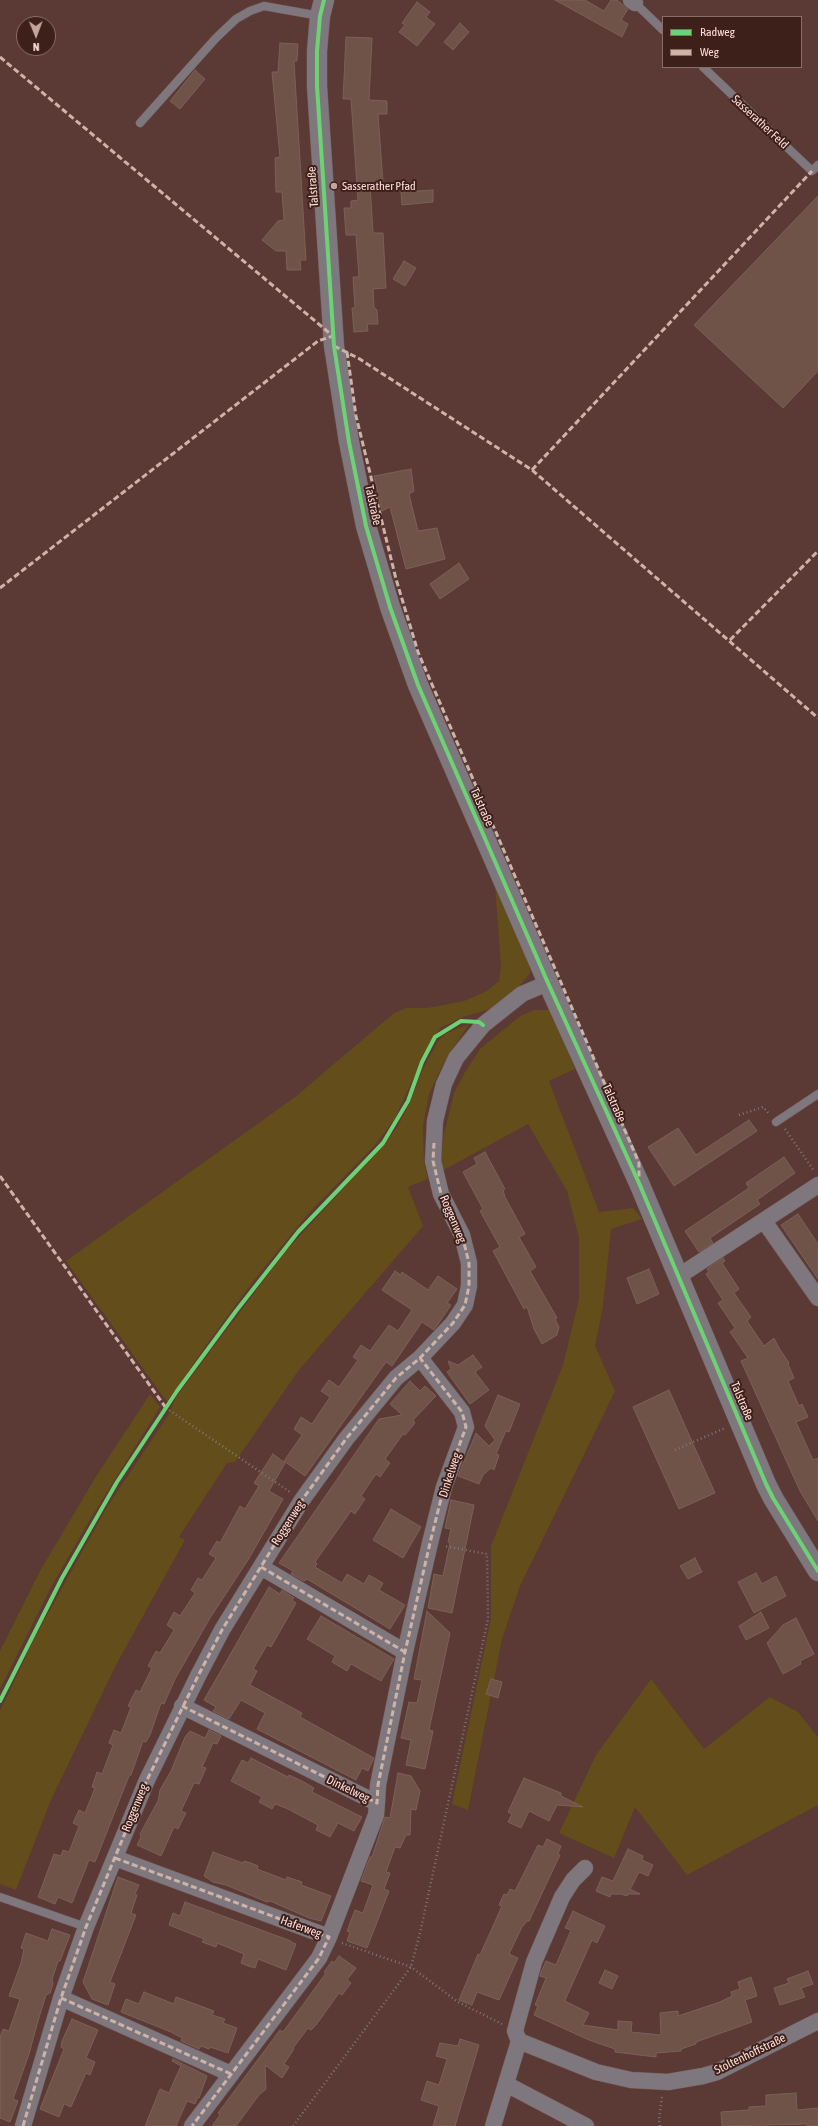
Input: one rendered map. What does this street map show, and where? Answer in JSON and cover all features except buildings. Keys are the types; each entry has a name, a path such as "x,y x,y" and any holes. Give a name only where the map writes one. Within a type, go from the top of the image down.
{"street":[{"name":"Talstraße","path":"322,8 317,51 317,86 334,346 349,442 366,526 390,607 418,685 548,983 639,1183 773,1498 818,1571"},
{"name":"Roggenweg","path":"23,2126 61,1998 86,1927 147,1780 182,1706 222,1630 302,1500 346,1439 396,1378 420,1358 453,1322 464,1305 469,1286 469,1263 462,1236 441,1194 433,1161 435,1121 444,1084 456,1058 483,1025 522,994 548,983"},
{"path":"679,1276 818,1185"},
{"path":"764,1221 818,1298"},
{"name":"Dinkelweg","path":"182,1706 377,1803 378,1785 405,1652 430,1543 444,1487 466,1427 462,1412 420,1358"},
{"path":"261,1567 405,1652"},
{"path":"329,1937 376,1814 377,1803"},
{"name":"Haferweg","path":"115,1858 329,1937 319,1958 192,2126"},
{"path":"493,2126 506,2084 534,1962 562,1897 573,1880 585,1868"},
{"path":"61,1998 231,2074"},
{"name":"Stoltenhoffstraße","path":"517,2036 596,2072 631,2080 668,2082 717,2072 818,2021"},
{"path":"506,2084 586,2126"}],"lane":[{"path":"633,1 662,29"},
{"path":"140,123 216,38 236,19 250,11 264,6 322,8"},
{"name":"Sasserather Feld","path":"704,68 812,170 818,165"},
{"path":"776,1122 818,1094"},
{"path":"0,1897 86,1927"}],"path":[{"path":"739,1114 763,1107 785,1130 818,1177"},
{"path":"166,1408 302,1500"},
{"path":"675,1450 718,1431"},
{"path":"293,2126 411,1967 431,1888 464,1721 488,1619 487,1554 430,1543"},
{"path":"329,1937 411,1967 458,2002 517,2036"},
{"path":"660,2126 659,2119 661,2101 668,2082"}],"shaded area":[{"path":"495,886 529,962 530,973 515,992 503,1003 487,1010 463,1017 440,1028 426,1051 395,1118 376,1144 308,1214 255,1279 207,1344 167,1402 66,1261 295,1097 394,1013 406,1008 427,1008 464,1001 487,991 499,981 501,965"},
{"path":"534,1010 550,1010 575,1069 549,1081 599,1212 633,1208 642,1219 611,1229 603,1306 595,1346 615,1391 520,1586 502,1639 468,1810 452,1804 491,1618 491,1546 563,1365 579,1299 579,1238 567,1191 528,1124 440,1172 443,1138 454,1093 465,1072 480,1049 520,1016"},
{"path":"469,1024 444,1062 429,1094 423,1125 424,1162 428,1179 408,1187 423,1226 299,1370 235,1462 227,1463 179,1537 185,1540 116,1665 51,1800 16,1890 0,1884 0,1711 36,1635 107,1507 169,1414 176,1397 285,1252 385,1143 398,1126 410,1102 422,1071 438,1041 445,1034"},
{"path":"150,1394 160,1407 91,1518 51,1587 0,1689 0,1651 40,1571 95,1478"},
{"path":"651,1679 704,1749 770,1697 798,1712 818,1737 818,1805 687,1875 635,1807 614,1858 559,1833 596,1755"}],"marked path":[{"path":"0,57 333,336"},
{"path":"532,470 812,171"},
{"path":"0,588 318,341 333,336"},
{"path":"334,346 358,358 532,470 818,718"},
{"path":"347,352 356,416 396,579 418,652 639,1163 639,1177"},
{"path":"730,640 818,551"},
{"path":"23,2126 61,1998 86,1927 147,1780 222,1630 302,1500 346,1439 396,1378 420,1358 453,1323 465,1305 469,1286 469,1263 462,1235 441,1194 433,1161 434,1143"},
{"path":"0,1176 166,1408"},
{"path":"182,1706 377,1803 378,1785 405,1652 430,1543 444,1487 466,1427 462,1412 420,1358"},
{"path":"261,1567 405,1652"},
{"path":"115,1858 329,1937 319,1958 192,2126"},
{"path":"61,1998 231,2074"}],"cycle path":[{"path":"324,0 320,16 317,51 317,86 334,346 349,442 366,526 390,607 418,685 548,983 639,1183 766,1484 818,1571"},
{"path":"0,1701 62,1578 117,1482 177,1391 236,1311 298,1232 383,1143 408,1101 422,1062 435,1037 461,1021 479,1022 483,1025"}],"place":[{"name":"Sasserather Pfad","path":"334,186"}]}
